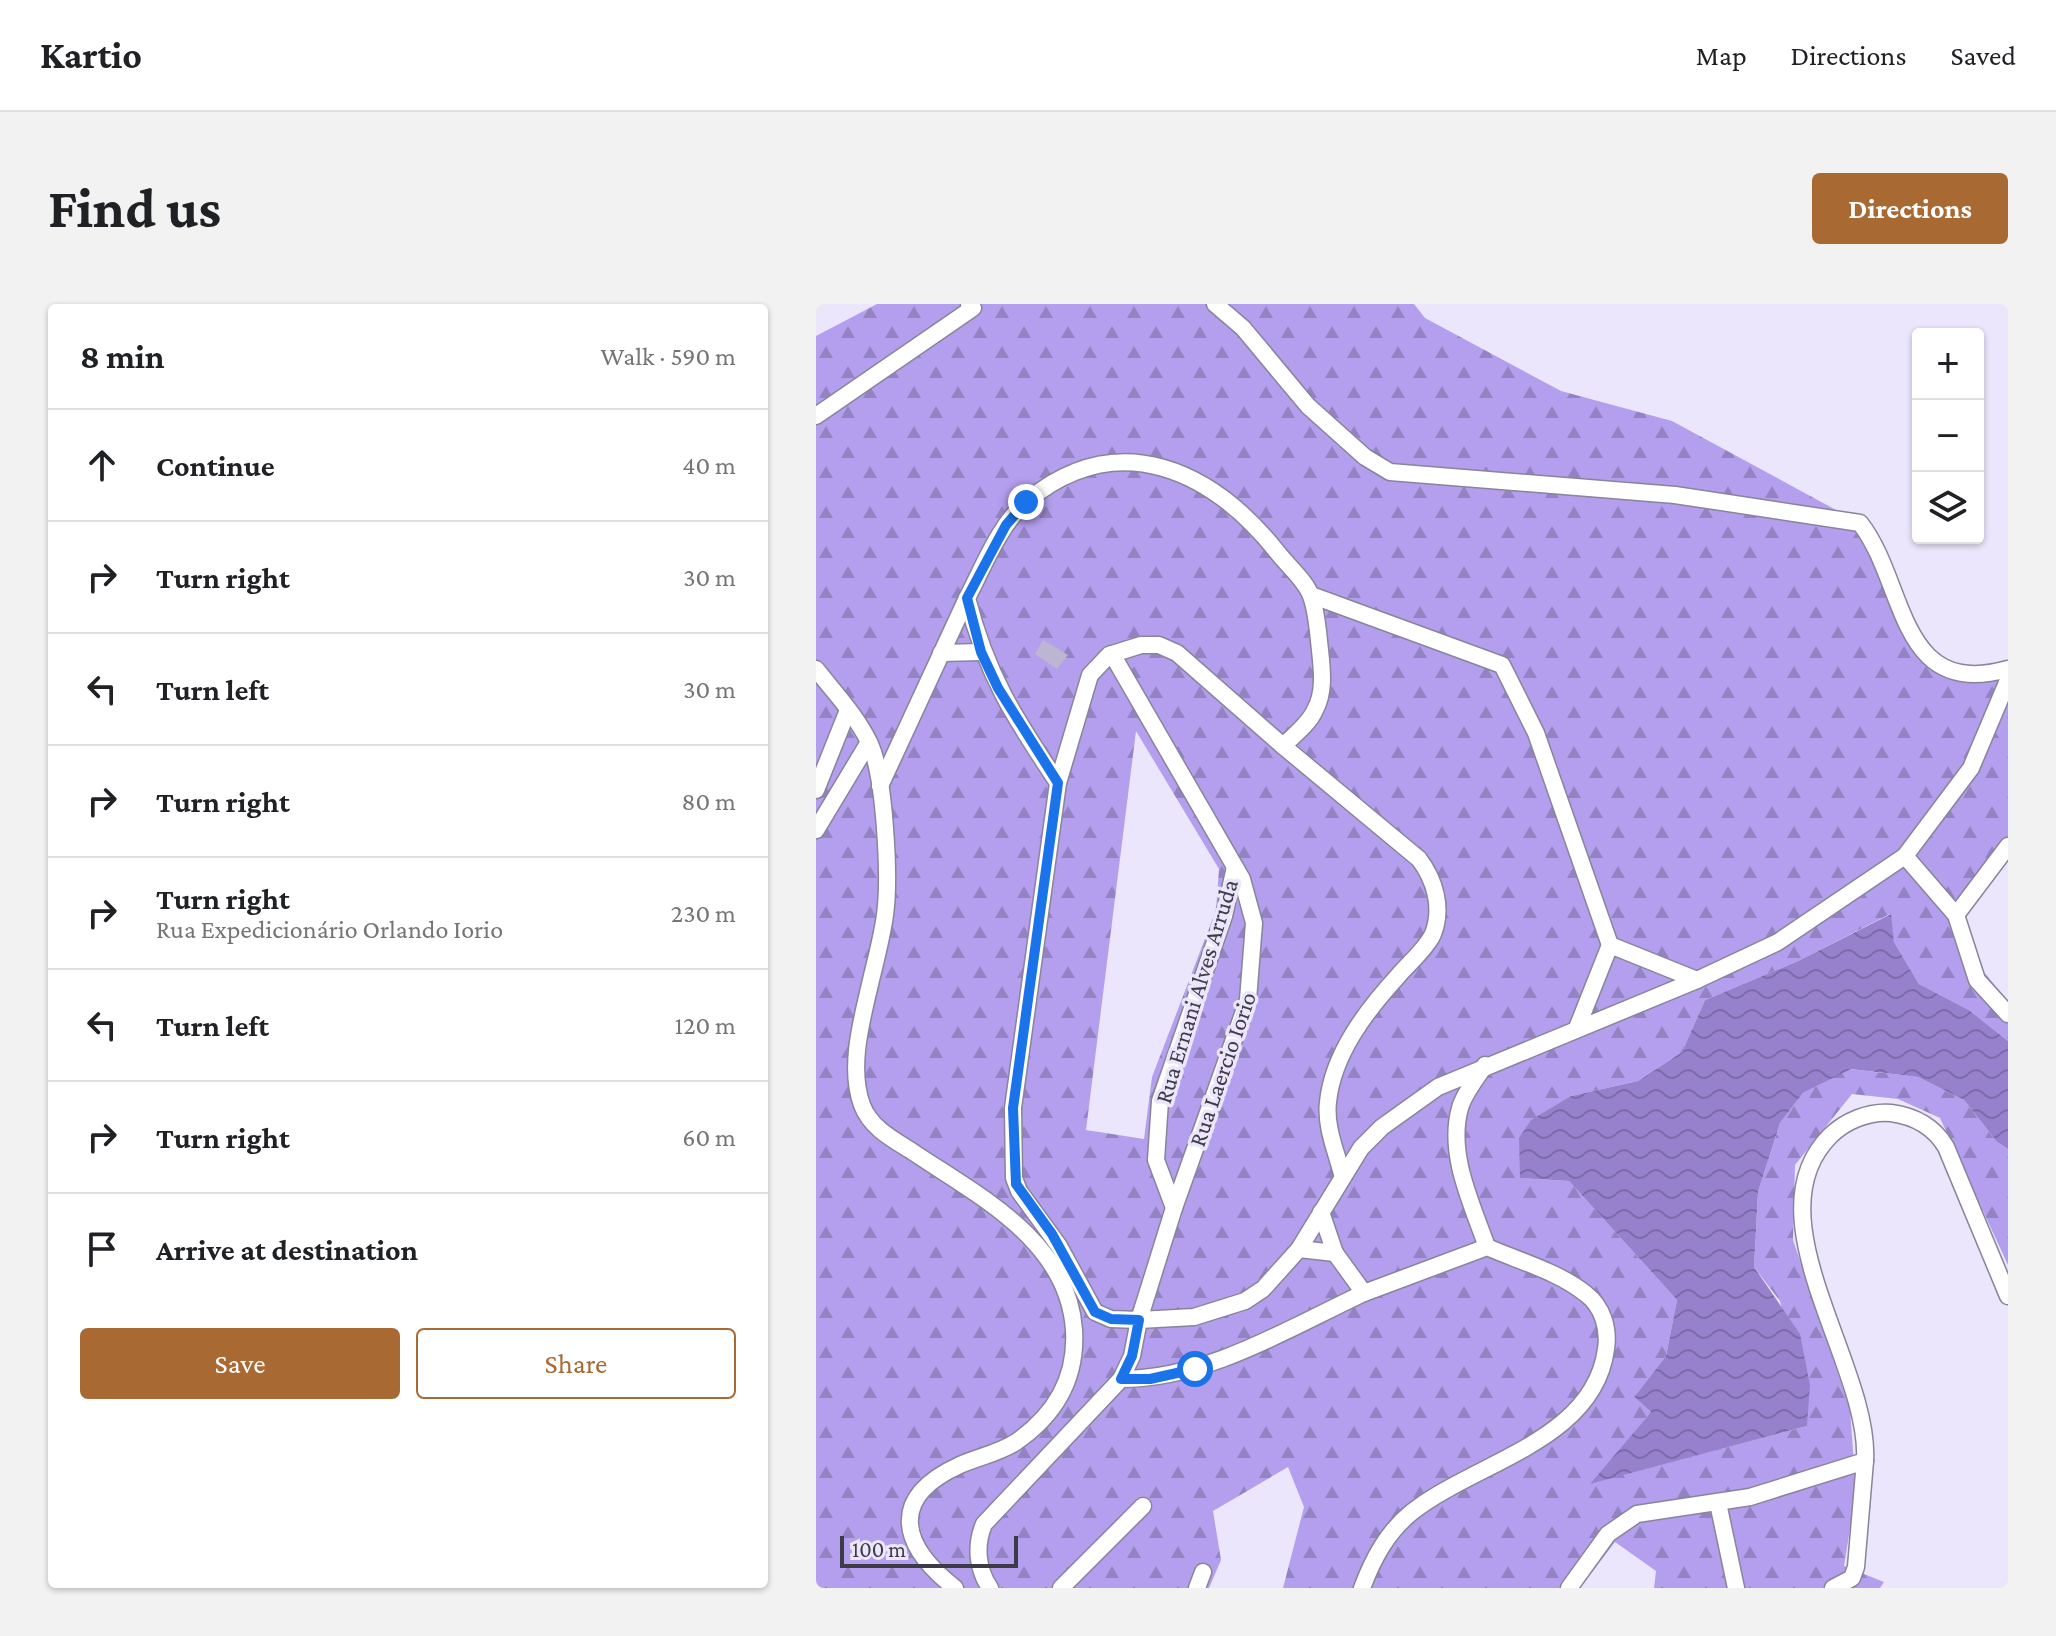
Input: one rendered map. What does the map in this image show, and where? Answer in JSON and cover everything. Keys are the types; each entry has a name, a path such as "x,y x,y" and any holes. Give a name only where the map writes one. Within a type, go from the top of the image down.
{"street":[{"path":"1215,304 1243,328 1308,406 1379,467 1403,475 1690,497 1860,523 1872,542 1910,631 1924,652 1965,675 1978,676 2008,669"},
{"path":"816,416 975,305"},
{"path":"880,788 967,598 1006,525 1026,502 1074,473 1114,464 1171,469 1205,483 1243,512 1311,595 1502,665 1536,733 1610,945 1577,1028"},
{"path":"1283,746 1309,719 1320,696 1321,661 1311,595"},
{"path":"967,598 981,652 1009,708 1058,783"},
{"path":"1342,1174 1327,1104 1338,1062 1368,1012 1429,941 1436,920 1437,902 1431,878 1419,859 1283,746 1196,668 1168,648 1141,645 1112,654 1098,665 1087,682 1058,783 1015,1095 1012,1137 1016,1184 1052,1234 1095,1312 1111,1319 1139,1320 1184,1319 1245,1301 1271,1283 1299,1249 1342,1174 1361,1148 1399,1114 1438,1087 1697,980 1778,942 1905,856 1971,768 2008,680"},
{"path":"941,653 981,652"},
{"name":"Rua Laercio Iorio","path":"1112,654 1247,889 1254,923 1248,1000 1174,1208 1139,1320 1132,1356 1121,1379"},
{"path":"816,669 869,742 880,788 886,912 857,1054 861,1104 887,1135 1012,1220 1035,1240 1064,1291 1074,1330 1068,1384 1052,1408 1011,1445 959,1465 940,1477 922,1494 913,1509 910,1530 915,1548 929,1567 955,1588"},
{"path":"816,790 848,710"},
{"path":"816,830 869,742"},
{"path":"1956,915 2008,846"},
{"path":"1905,856 1956,915 1977,980 2008,1014"},
{"name":"Rua Ernani Alves Arruda","path":"1174,1208 1156,1160 1157,1119 1171,1063 1224,916 1235,867"},
{"path":"1224,916 1254,923"},
{"path":"1610,945 1697,980"},
{"path":"1362,1588 1384,1542 1408,1515 1569,1419 1581,1408 1600,1376 1606,1331 1601,1312 1589,1296 1487,1247 1460,1168 1460,1107 1485,1065"},
{"path":"1438,1087 1460,1107"},
{"path":"1833,1588 1852,1578 1856,1567 1865,1461 1861,1414 1803,1231 1805,1181 1825,1141 1855,1119 1880,1113 1904,1116 1934,1131 1950,1155 2008,1296"},
{"path":"1333,1141 1361,1148"},
{"path":"1321,1212 1335,1253 1364,1293"},
{"path":"990,1588 980,1567 978,1553 980,1532 988,1517 1121,1379 1150,1379 1195,1369 1364,1293 1487,1247"},
{"path":"1299,1249 1335,1253"},
{"path":"1569,1588 1603,1539 1630,1517 1657,1509 1718,1503 1865,1461"},
{"path":"1718,1503 1736,1588"},
{"path":"1061,1588 1143,1506"}],"green space":[{"path":"877,304 1414,304 1425,318 1561,391 1672,421 1860,523 1933,660 1969,669 2008,668 2008,846 1957,915 1978,965 2008,1001 2008,1041 1969,1010 1919,984 1894,942 1890,914 1798,961 1705,1000 1682,1052 1638,1081 1571,1096 1520,1178 1569,1181 1677,1300 1666,1356 1634,1397 1651,1412 1592,1483 1807,1426 1780,1301 1754,1267 1758,1192 1780,1123 1803,1093 1850,1069 1918,1077 1964,1100 1997,1142 2008,1149 2008,1265 1940,1118 1898,1099 1852,1094 1795,1165 1793,1240 1850,1409 1856,1492 1844,1566 1884,1582 1880,1588 1654,1588 1656,1571 1615,1542 1580,1588 1283,1588 1304,1507 1288,1467 1213,1511 1221,1560 1209,1588 816,1588 816,336","holes":["1136,731 1219,869 1216,910 1152,1077 1144,1139 1086,1130"]}],"water":[{"path":"1891,914 1894,942 1919,984 1969,1010 2008,1041 2008,1149 1997,1142 1964,1100 1918,1077 1851,1069 1803,1093 1780,1123 1758,1192 1754,1267 1800,1334 1810,1385 1807,1426 1590,1484 1651,1412 1634,1397 1666,1356 1677,1300 1569,1181 1520,1178 1519,1138 1531,1120 1571,1096 1638,1081 1682,1052 1705,1000 1798,961"}],"building":[{"path":"1043,640 1068,655 1057,669 1035,654"}],"route":[{"path":"1026,502 1006,525 967,598 981,652 998,688 1058,783 1013,1108 1014,1178 1019,1191 1052,1234 1091,1308 1111,1319 1139,1320 1132,1356 1121,1379 1150,1379 1195,1369"}]}
